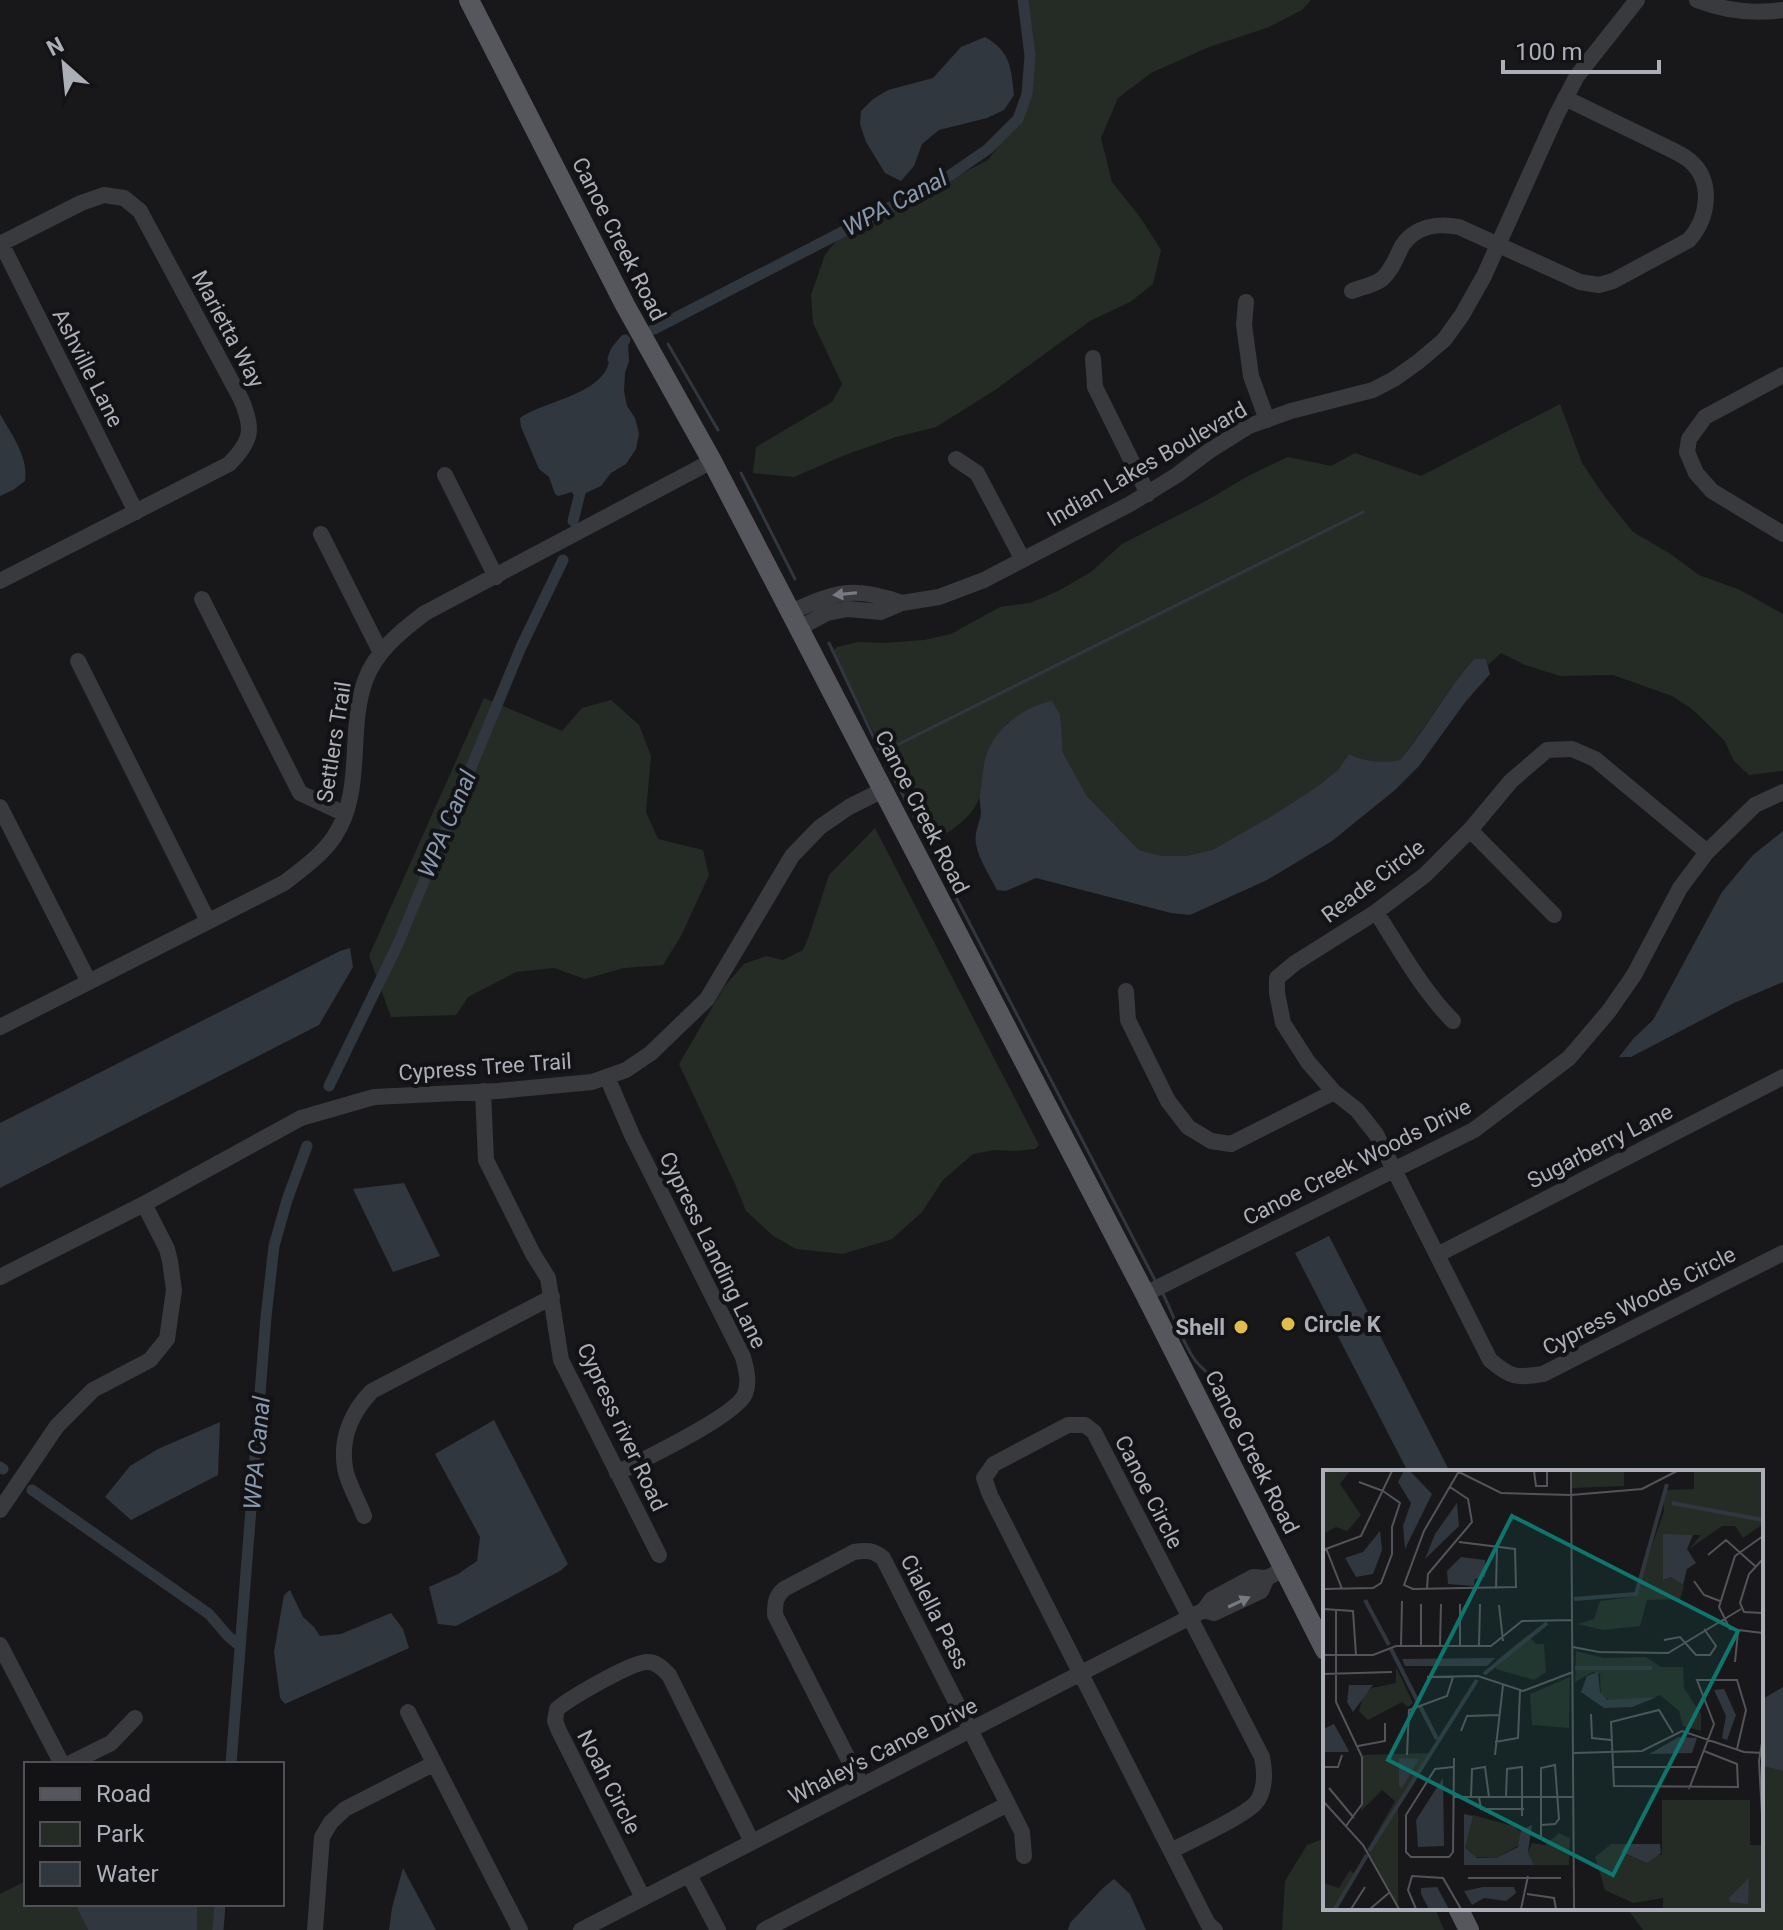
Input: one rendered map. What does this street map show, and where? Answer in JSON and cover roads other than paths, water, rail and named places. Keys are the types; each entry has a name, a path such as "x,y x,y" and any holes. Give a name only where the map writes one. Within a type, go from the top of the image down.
{"main road":[{"name":"Canoe Creek Road","path":"469,0 625,305 712,461 1145,1294 1275,1574 1323,1647"},
{"path":"1459,1910 1469,1930"}],"street":[{"name":"Indian Lakes Boulevard","path":"795,620 848,609 881,612 902,603 939,597 984,580 1148,494 1249,426 1291,411 1373,390 1418,362 1444,340 1462,315 1484,276 1577,76 1637,0"},
{"path":"1697,0 1730,11 1764,13 1783,10"},
{"path":"1352,291 1379,282 1413,234 1443,224 1459,227 1580,282 1599,285 1613,281 1689,240 1697,231 1706,206 1704,182 1696,167 1687,159 1565,98"},
{"name":"Marietta Way","path":"0,243 81,203 104,195 124,198 140,211 248,416 248,437 244,449 229,464 0,581"},
{"name":"Ashville Lane","path":"0,243 136,512"},
{"path":"1246,302 1244,325 1251,376 1267,420"},
{"path":"1093,358 1095,387 1148,494"},
{"path":"1783,375 1705,417 1680,449 1712,491 1783,534"},
{"path":"956,459 977,473 1023,560"},
{"name":"Settlers Trail","path":"0,1027 284,883 312,861 334,837 345,814 353,784 358,706 365,679 381,653 398,634 425,613 712,461"},
{"path":"445,475 496,577"},
{"path":"321,534 381,653"},
{"path":"202,599 300,793 345,814"},
{"path":"78,661 208,921"},
{"name":"Reade Circle","path":"1396,1170 1376,1134 1357,1110 1334,1092 1308,1062 1283,1023 1277,978 1425,875 1470,830 1511,781 1547,750 1572,749 1595,759 1707,852"},
{"name":"Cypress Tree Trail","path":"0,1277 144,1204 301,1118 374,1097 592,1082 626,1070 651,1053 707,999 792,856 820,827 849,807 883,790"},
{"name":"Canoe Creek Woods Drive","path":"1145,1294 1474,1130 1569,1058 1618,999 1680,888 1707,852 1755,805 1783,792"},
{"path":"0,807 89,982"},
{"path":"1470,830 1554,915"},
{"path":"1376,912 1440,1009 1453,1021"},
{"path":"1126,991 1128,1020 1168,1101 1188,1127 1211,1141 1231,1144 1334,1092"},
{"name":"Cypress Landing Lane","path":"607,1077 632,1135 743,1357 748,1378 745,1394 737,1406 617,1473"},
{"name":"Sugarberry Lane","path":"1437,1255 1783,1077"},
{"name":"Cypress river Road","path":"483,1091 486,1160 548,1278 561,1360 659,1555"},
{"name":"Cypress Woods Circle","path":"1396,1170 1490,1360 1504,1372 1521,1378 1543,1374 1783,1253"},
{"path":"0,1510 57,1426 93,1390 150,1360 167,1339 174,1290 170,1261 144,1204"},
{"path":"364,1516 345,1468 348,1424 359,1403 372,1391 552,1297"},
{"name":"Canoe Circle","path":"1171,1851 1257,1802 1265,1772 1262,1757 1197,1614 1094,1432 1085,1425 1068,1425 994,1464 984,1478 990,1495 1208,1924 1215,1930"},
{"name":"Cialella Pass","path":"862,1786 775,1615 775,1605 776,1596 784,1589 854,1552 867,1550 883,1558 1022,1832 1024,1856"},
{"name":"Whaley's Canoe Drive","path":"581,1930 1197,1614 1214,1613 1261,1591 1275,1574"},
{"path":"0,1645 61,1762"},
{"name":"Noah Circle","path":"643,1898 555,1721 557,1709 567,1700 621,1672 649,1661 669,1675 752,1842"},
{"path":"408,1712 520,1930"},
{"path":"73,1762 111,1743 135,1718"},
{"path":"315,1930 322,1837 331,1822 345,1809 433,1764"},
{"path":"764,1930 1008,1804"},
{"path":"689,1875 718,1930"}],"water":[{"path":"985,37 1005,55 1010,69 1014,95 1004,110 987,118 939,130 922,144 914,166 901,181 885,173 866,142 860,124 861,111 888,90 933,78 961,47"},
{"path":"628,343 629,361 624,391 639,434 636,449 626,464 611,473 601,486 575,498 572,492 558,496 549,477 539,469 520,418 589,387 608,367 610,353"},
{"path":"0,414 18,446 26,472 25,481 0,496"},
{"path":"1474,659 1486,659 1490,674 1466,701 1419,766 1395,790 1332,841 1267,880 1190,915 1171,913 1036,878 1006,891 997,890 980,856 976,836 987,753 1009,723 1041,704 1052,701 1060,715 1063,753 1087,796 1139,850 1162,856 1186,856 1212,850 1270,817 1338,770 1349,754 1374,761 1400,760"},
{"path":"1783,831 1783,982 1734,1003 1631,1057 1619,1057 1653,1020 1722,892 1753,855"},
{"path":"350,948 353,967 319,1025 0,1188 0,1123"},
{"path":"404,1183 440,1256 393,1272 353,1189"},
{"path":"1329,1236 1449,1470 1407,1470 1295,1253"},
{"path":"494,1420 568,1564 456,1626 438,1624 429,1587 477,1561 480,1537 435,1454"},
{"path":"220,1422 218,1475 131,1520 105,1497 130,1466 158,1449"},
{"path":"290,1590 303,1617 320,1636 341,1634 391,1613 403,1629 409,1648 285,1704 280,1698 274,1652 284,1595"},
{"path":"1783,1687 1783,1771 1763,1766 1763,1699"},
{"path":"403,1868 436,1930 389,1930"},
{"path":"1114,1879 1130,1894 1146,1930 1068,1930 1070,1923"},
{"path":"76,1906 197,1906 197,1930 88,1930"}],"waterway":[{"name":"WPA Canal","path":"654,329 943,180 988,149 1018,119 1027,94 1030,56 1023,0"},
{"name":"WPA Canal","path":"613,359 625,340"},
{"path":"668,344 718,430"},
{"path":"741,473 795,579"},
{"name":"WPA Canal","path":"573,521 583,481"},
{"path":"829,643 881,753 1363,512"},
{"name":"WPA Canal","path":"329,1086 398,944 521,647 563,560"},
{"path":"881,753 1156,1282"},
{"name":"WPA Canal","path":"231,1762 274,1246 307,1146"},
{"path":"1162,1292 1193,1357 1219,1386"},
{"path":"32,1490 209,1614 240,1646"},
{"name":"WPA Canal","path":"218,1930 220,1906"}],"place":[{"name":"Circle K","path":"1288,1324"},
{"name":"Shell","path":"1241,1327"}]}
